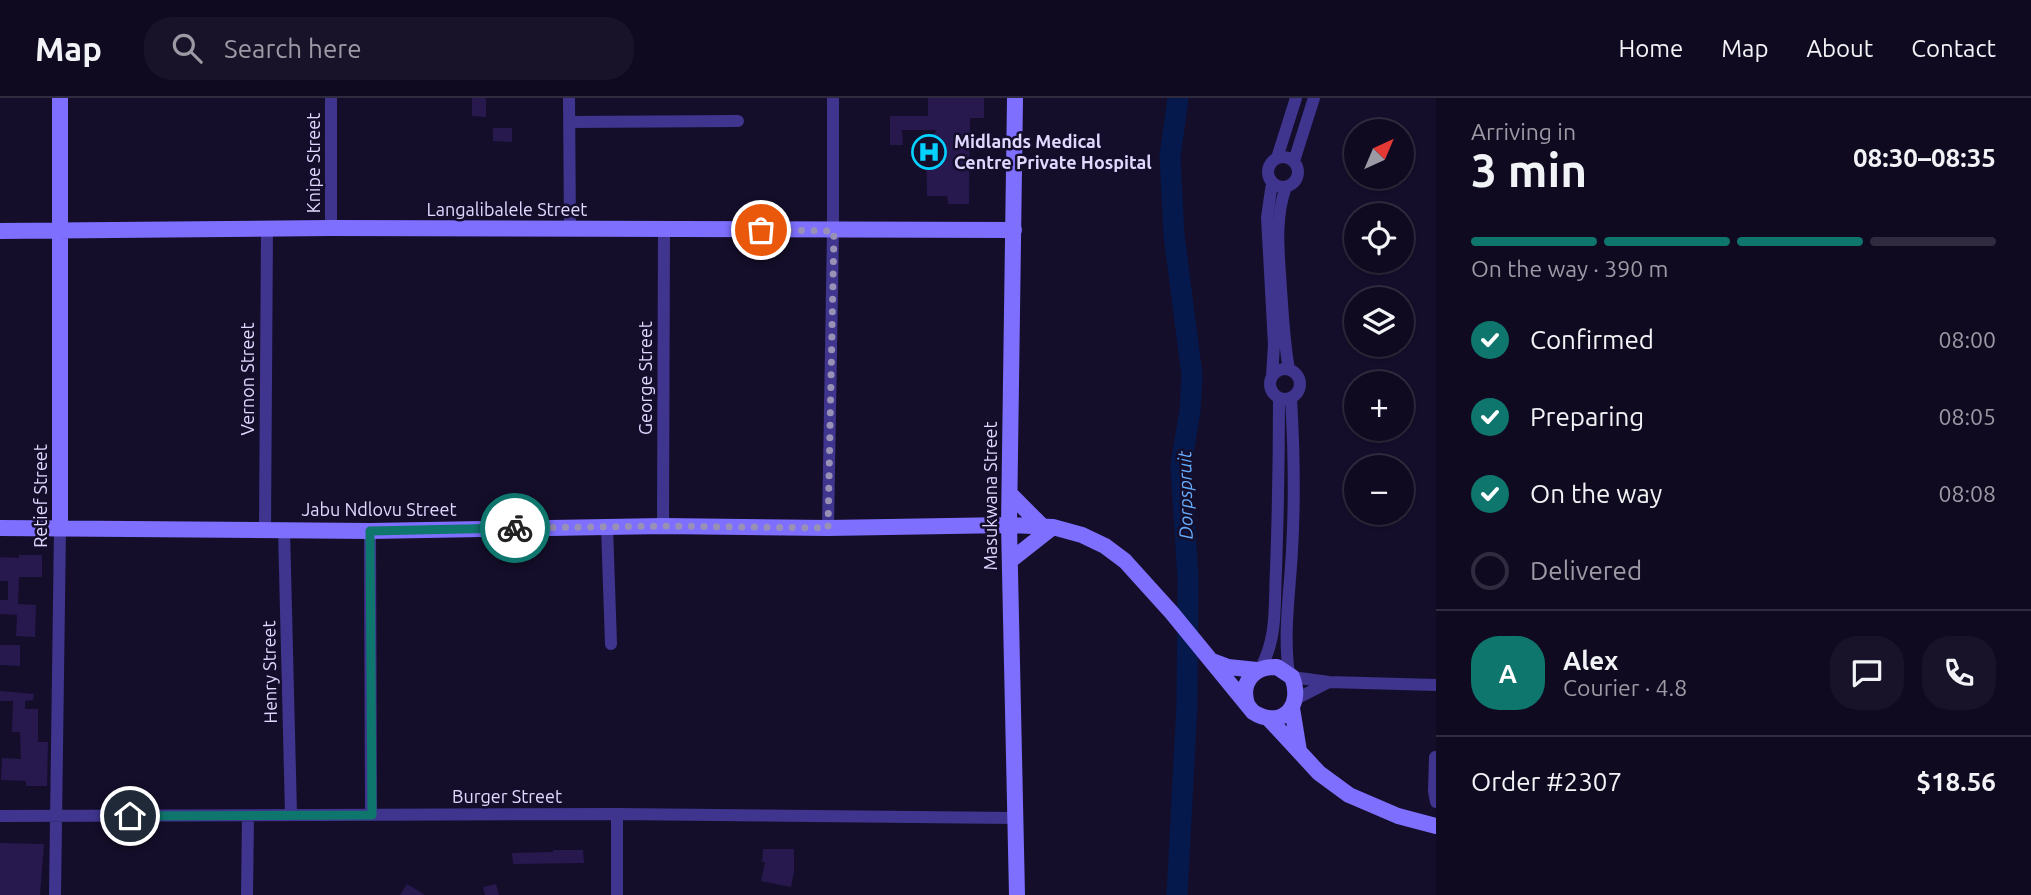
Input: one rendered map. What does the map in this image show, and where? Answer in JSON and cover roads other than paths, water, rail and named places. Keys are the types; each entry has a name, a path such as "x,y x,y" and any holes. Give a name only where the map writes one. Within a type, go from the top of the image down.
{"street":[{"name":"Retief Street","path":"55,895 60,528 60,98"},
{"name":"Knipe Street","path":"331,98 331,228"},
{"path":"569,98 570,229"},
{"path":"828,528 834,231 833,98"},
{"name":"Masukwana Street","path":"1015,98 1009,525 1017,895"},
{"path":"1296,98 1277,158 1268,169 1272,183 1267,216 1269,286 1275,345 1270,386 1285,398 1294,453 1292,549 1286,633 1291,676 1296,686 1294,703 1299,751"},
{"path":"1294,161 1314,98"},
{"path":"570,122 738,121"},
{"path":"1277,158 1286,157 1294,161 1298,169 1293,183 1286,187 1279,211 1278,242 1289,369"},
{"path":"1272,183 1286,187"},
{"name":"Langalibalele Street","path":"0,231 331,228 1014,230"},
{"name":"Vernon Street","path":"265,529 267,229"},
{"name":"George Street","path":"663,526 664,230"},
{"path":"1272,376 1279,370 1289,369 1297,375 1300,384 1298,392 1285,398"},
{"path":"1247,704 1245,689 1251,675 1259,670 1273,641 1285,398"},
{"path":"1011,495 1047,526 1082,535 1105,546 1142,578 1253,712 1269,719 1327,780 1349,795 1398,816 1436,826"},
{"name":"Jabu Ndlovu Street","path":"0,528 370,531 663,526 1047,526"},
{"path":"1011,560 1047,526"},
{"path":"607,527 611,644"},
{"name":"Henry Street","path":"284,529 290,814"},
{"path":"370,531 372,815"},
{"path":"1209,658 1228,667 1259,670 1276,667 1291,676 1329,682 1436,684"},
{"path":"1269,719 1278,718 1294,703 1329,682"},
{"path":"1435,757 1436,802"},
{"path":"617,814 617,895"},
{"name":"Burger Street","path":"0,816 617,814 1014,818"},
{"path":"247,895 248,816"}],"waterway":[{"name":"Dorpspruit","path":"1177,895 1187,704 1188,578 1181,465 1190,411 1192,375 1174,235 1170,157 1178,98"}],"place":[{"name":"Midlands Medical Centre Private Hospital","path":"929,152"}]}
